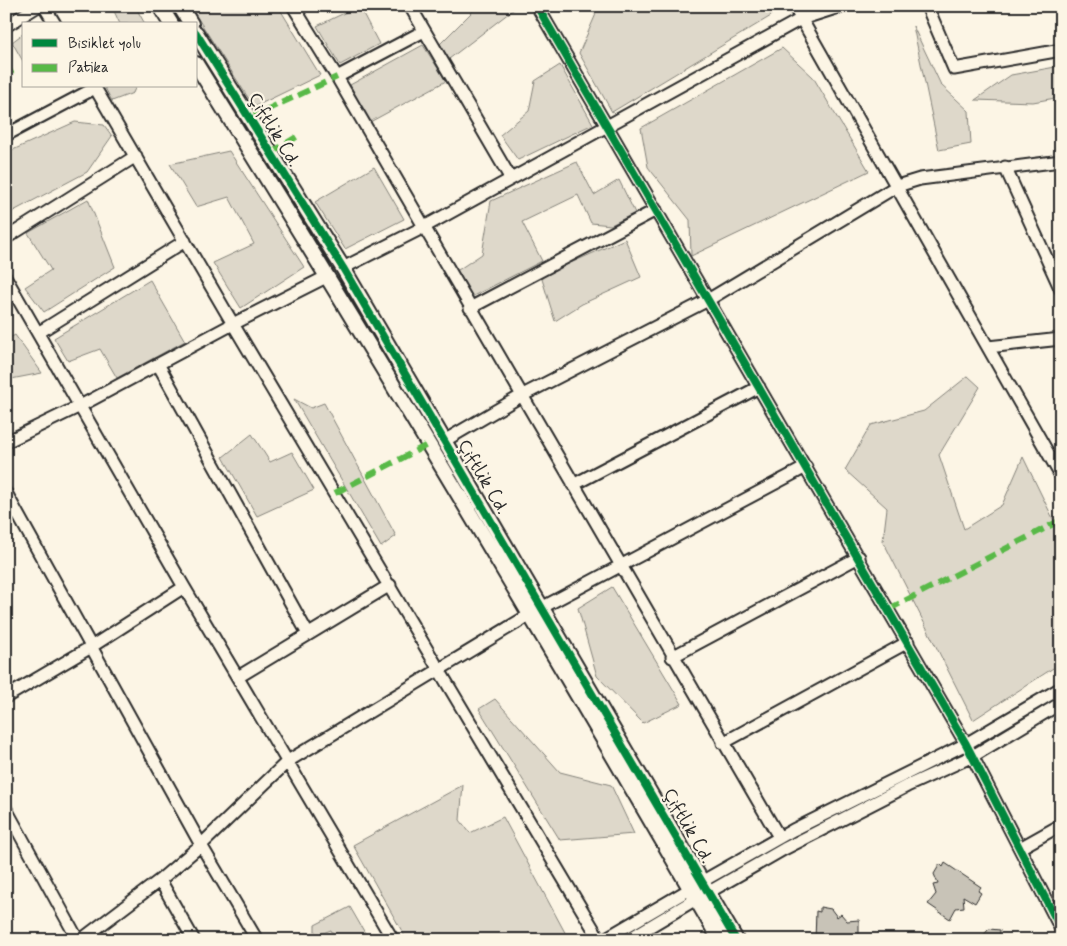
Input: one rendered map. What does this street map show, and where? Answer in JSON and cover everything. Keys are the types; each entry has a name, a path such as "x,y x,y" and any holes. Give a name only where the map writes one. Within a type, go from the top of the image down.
{"street":[{"path":"6,26 38,6"},
{"path":"44,6 54,22"},
{"path":"160,6 170,22"},
{"path":"180,6 189,22"},
{"path":"293,6 337,77 672,657 779,838"},
{"path":"410,6 511,178"},
{"path":"537,6 973,756 1061,929"},
{"path":"794,6 1061,476"},
{"path":"6,442 80,406 233,324 424,227 801,19 842,6"},
{"path":"927,6 954,69 1061,50"},
{"path":"337,77 424,31"},
{"name":"Çiftlik Cd.","path":"198,36 343,268 543,607 736,940"},
{"name":"Çiftlik Cd.","path":"198,67 328,276 530,614 720,940"},
{"path":"6,135 93,88"},
{"path":"96,88 186,240 233,324 601,940 693,894"},
{"path":"6,238 136,156"},
{"path":"444,441 521,396 708,300 897,186 920,180 1005,167 1061,161"},
{"path":"1005,167 1061,290"},
{"path":"470,308 656,210"},
{"path":"38,333 186,240"},
{"path":"6,278 184,587 393,940"},
{"path":"988,347 1061,339"},
{"path":"158,364 308,634"},
{"path":"573,485 759,387"},
{"path":"543,607 806,467"},
{"path":"6,493 201,845 257,940"},
{"path":"672,657 859,557"},
{"path":"238,676 390,585"},
{"path":"6,697 91,647 184,587"},
{"path":"6,809 80,940 160,880 201,845 288,761 530,614"},
{"path":"723,743 908,642"},
{"path":"627,940 779,838 966,744 1061,688"},
{"path":"706,886 973,756 1061,703"},
{"path":"1020,848 1061,825"},
{"path":"160,880 194,940"}],"shaded area":[{"path":"127,6 135,6 144,22 119,22 114,11"},
{"path":"190,6 278,6 320,75 254,107"},
{"path":"359,6 379,44 340,65 317,26"},
{"path":"478,6 518,6 449,59 440,44"},
{"path":"580,6 766,6 771,16 612,112 579,53 596,14"},
{"path":"913,26 941,85 969,111 971,144 939,150"},
{"path":"22,34 22,60 12,42"},
{"path":"423,45 446,81 370,122 350,85"},
{"path":"782,48 813,77 869,171 691,256 690,220 648,167 641,128"},
{"path":"560,65 593,124 518,160 500,135 529,111 535,81"},
{"path":"1061,66 1061,97 1033,102 975,100 1011,75"},
{"path":"105,88 135,88 133,93 112,101"},
{"path":"75,122 104,125 112,136 87,172 6,215 6,153"},
{"path":"229,151 304,267 241,308 213,263 254,244 229,197 196,207 170,164"},
{"path":"577,162 594,195 619,180 635,213 611,225 591,223 578,195 522,222 542,261 471,297 455,272 482,254 491,201"},
{"path":"374,167 404,219 345,249 315,202"},
{"path":"88,199 115,267 44,312 25,287 51,270 28,233"},
{"path":"625,239 641,277 582,304 555,321 541,276"},
{"path":"150,280 185,341 117,378 100,349 68,361 54,338"},
{"path":"15,335 42,373 6,380 6,340"},
{"path":"968,376 980,387 939,455 964,529 1002,505 1023,457 1061,535 1061,663 973,720 883,541 887,508 845,470 871,425 924,411"},
{"path":"294,399 311,408 324,403 396,536 381,547"},
{"path":"252,434 270,462 292,452 314,490 257,516 223,457"},
{"path":"612,587 682,704 643,723 597,676 578,608"},
{"path":"495,699 560,772 611,785 634,834 560,840 479,709"},
{"path":"463,785 460,820 470,833 503,817 569,940 407,940 353,845"},
{"path":"350,907 369,940 336,940 331,930 315,936 315,925"}],"building":[{"path":"945,863 981,887 978,891 981,893 975,903 963,896 964,907 956,908 950,919 928,904 936,894 933,885 938,884 934,874 940,864 943,867"},
{"path":"820,907 831,909 837,917 841,914 847,921 859,920 859,940 815,940 816,911 820,912"},
{"path":"989,929 1000,930 999,940 979,940"}],"marked path":[{"path":"6,64 13,77"},
{"path":"249,118 337,77"},
{"path":"271,153 298,136"},
{"path":"335,493 429,444"},
{"path":"889,609 1061,520"}],"cycle path":[{"path":"537,6 966,744 1061,929"},
{"path":"198,36 343,268 736,940"}]}
